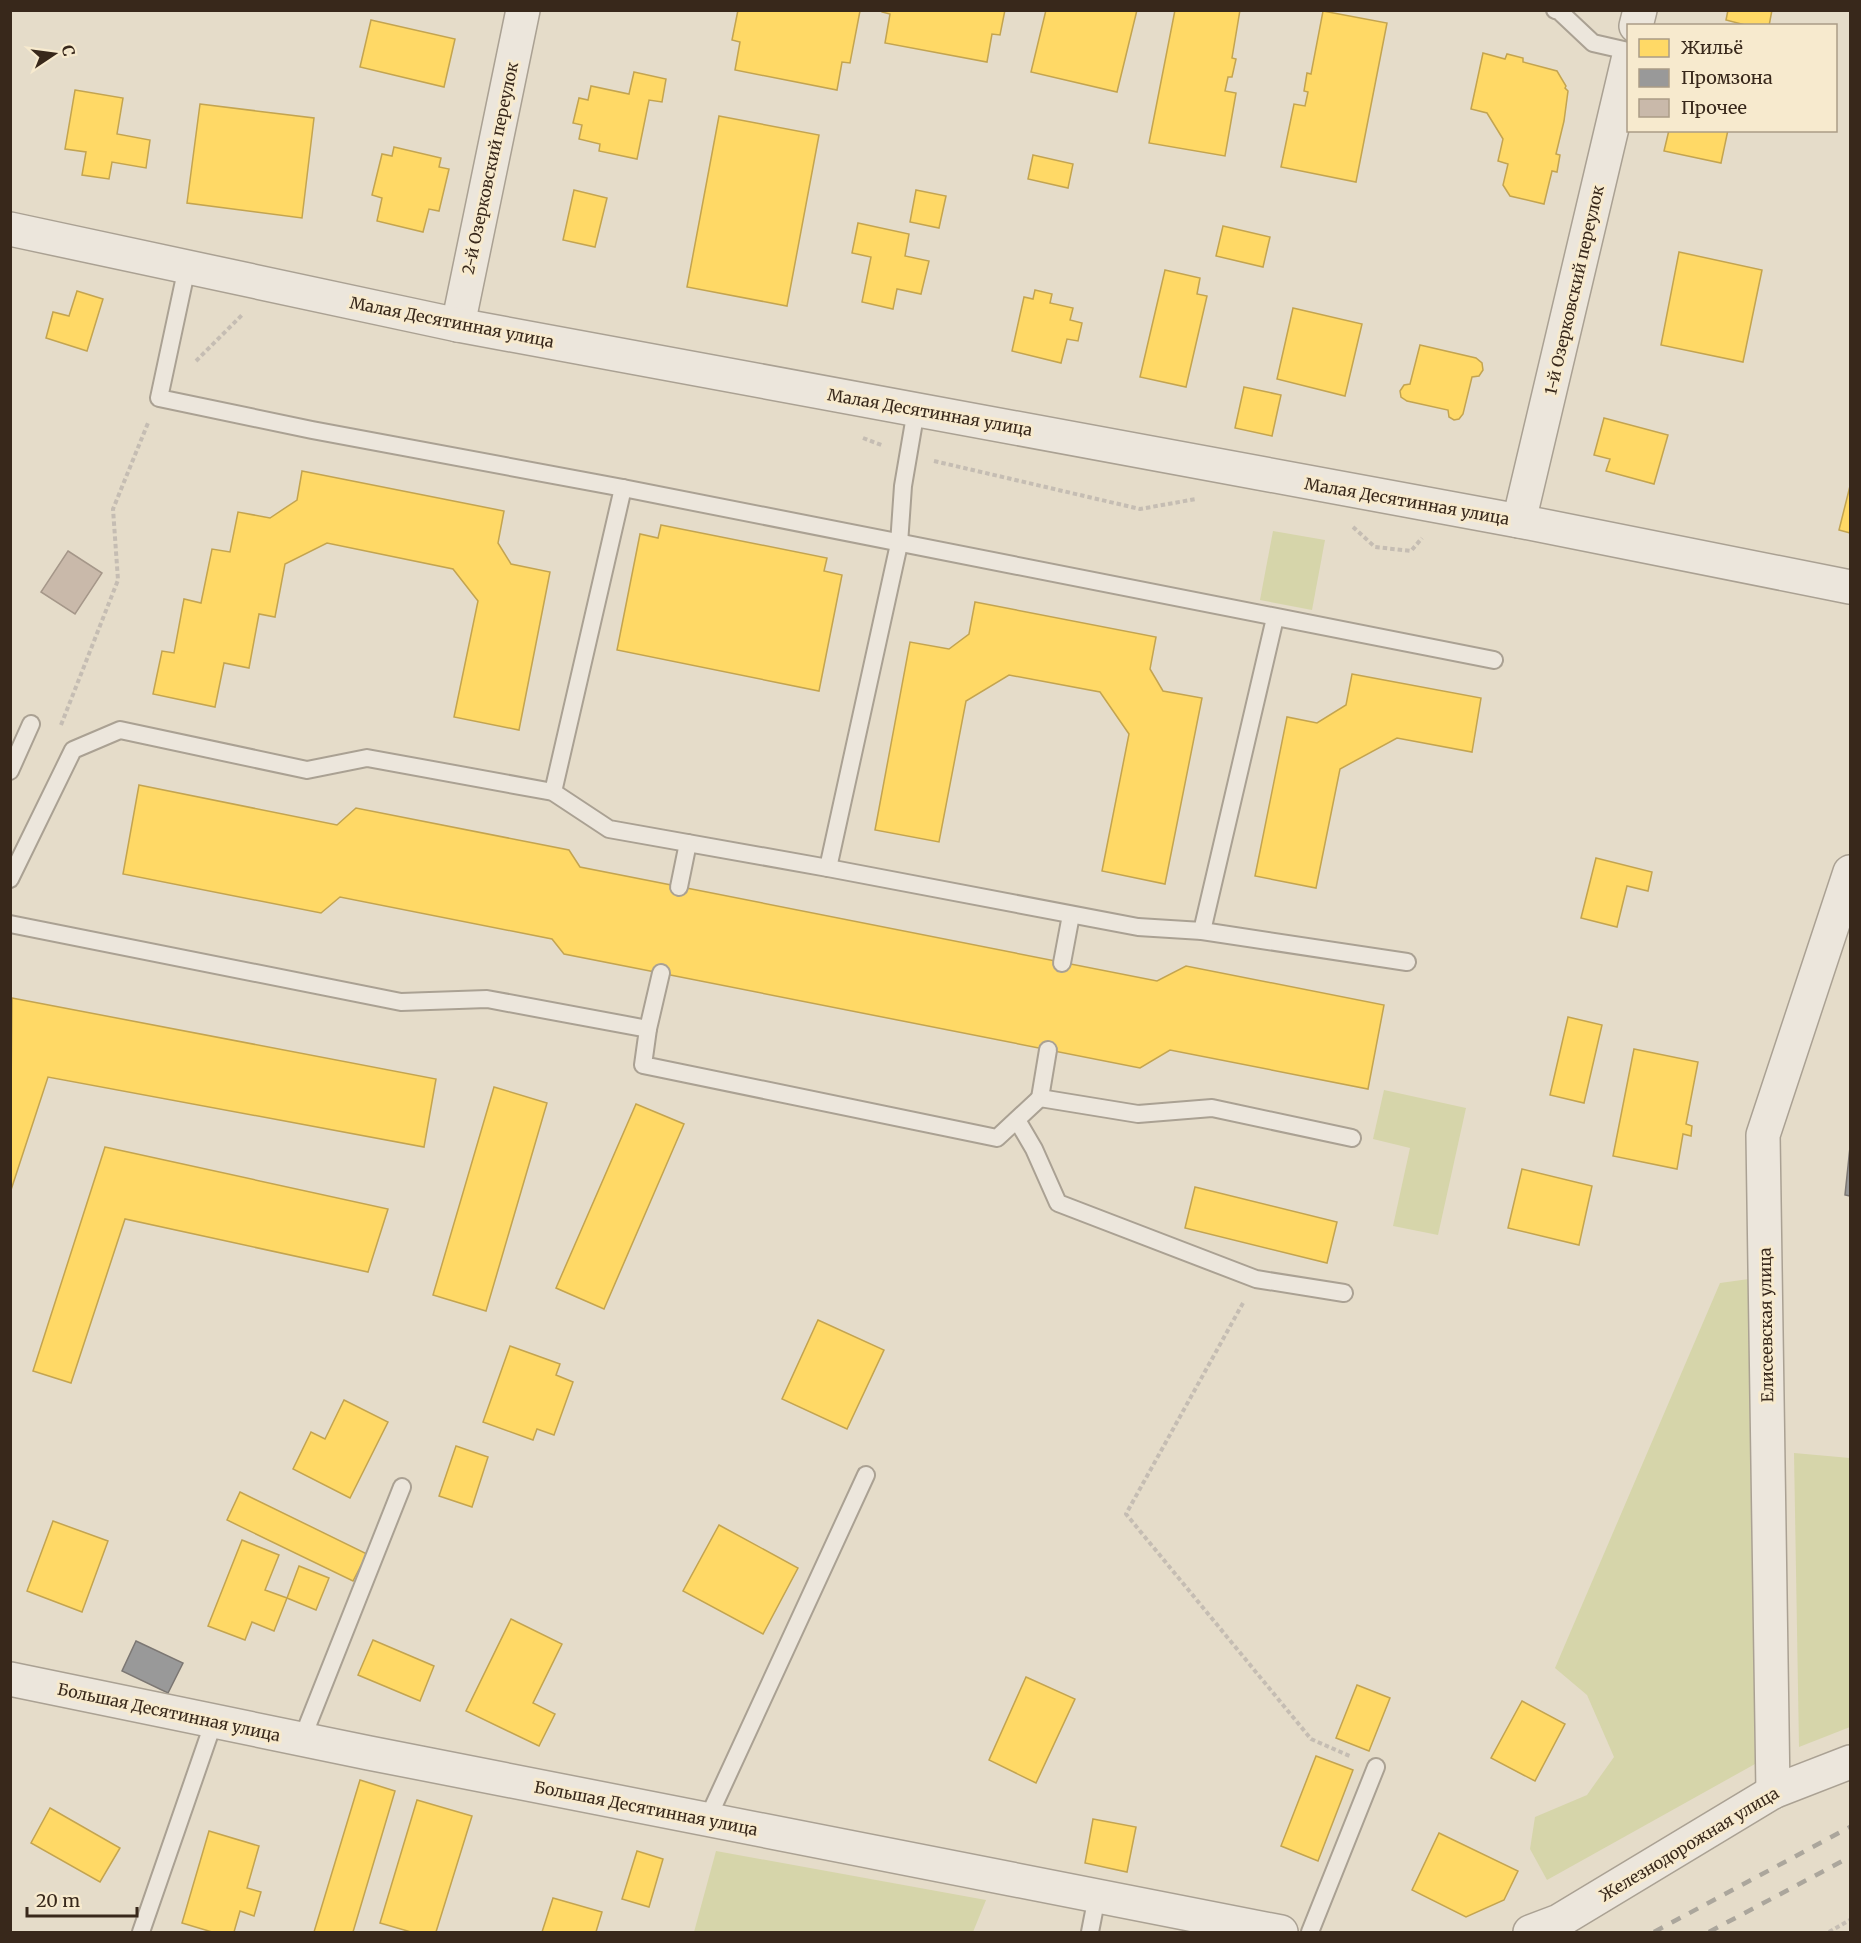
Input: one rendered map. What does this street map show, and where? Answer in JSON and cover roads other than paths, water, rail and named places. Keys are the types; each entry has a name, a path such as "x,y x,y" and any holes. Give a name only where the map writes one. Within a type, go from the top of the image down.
{"street":[{"name":"2-й Озерковский переулок","path":"458,325 523,10"},
{"name":"1-й Озерковский переулок","path":"1519,521 1627,68"},
{"name":"Малая Десятинная улица","path":"10,229 458,325 1519,521 1851,587"},
{"name":"Елисеевская улица","path":"1773,1792 1763,1134 1851,872"},
{"name":"Большая Десятинная улица","path":"10,1679 302,1740 1281,1932"},
{"name":"Железнодорожная улица","path":"1530,1932 1559,1921 1773,1792 1851,1762"}],"lane":[{"path":"1555,10 1559,11 1593,43 1627,51"},
{"path":"187,267 159,398 312,430 623,488 1494,660"},
{"path":"828,868 898,544 903,486 916,410"},
{"path":"553,792 623,488"},
{"path":"1202,931 1275,618"},
{"path":"10,771 31,724"},
{"path":"10,879 74,750 120,730 307,770 367,758 553,792 609,829 1138,927 1202,931 1407,962"},
{"path":"679,887 688,843"},
{"path":"1062,963 1071,915"},
{"path":"10,924 401,1002 487,999 648,1029"},
{"path":"661,973 648,1029 643,1065 998,1138 1040,1098 1048,1050"},
{"path":"1040,1098 1138,1114 1212,1108 1352,1138"},
{"path":"1017,1120 1034,1149 1058,1203 1256,1279 1344,1293"},
{"path":"706,1820 866,1475"},
{"path":"302,1740 402,1487"},
{"path":"141,1932 214,1721"},
{"path":"1310,1932 1376,1767"},
{"path":"1090,1932 1096,1896"}],"railway":[{"path":"1654,1932 1850,1827"},
{"path":"1709,1932 1850,1857"}]}
